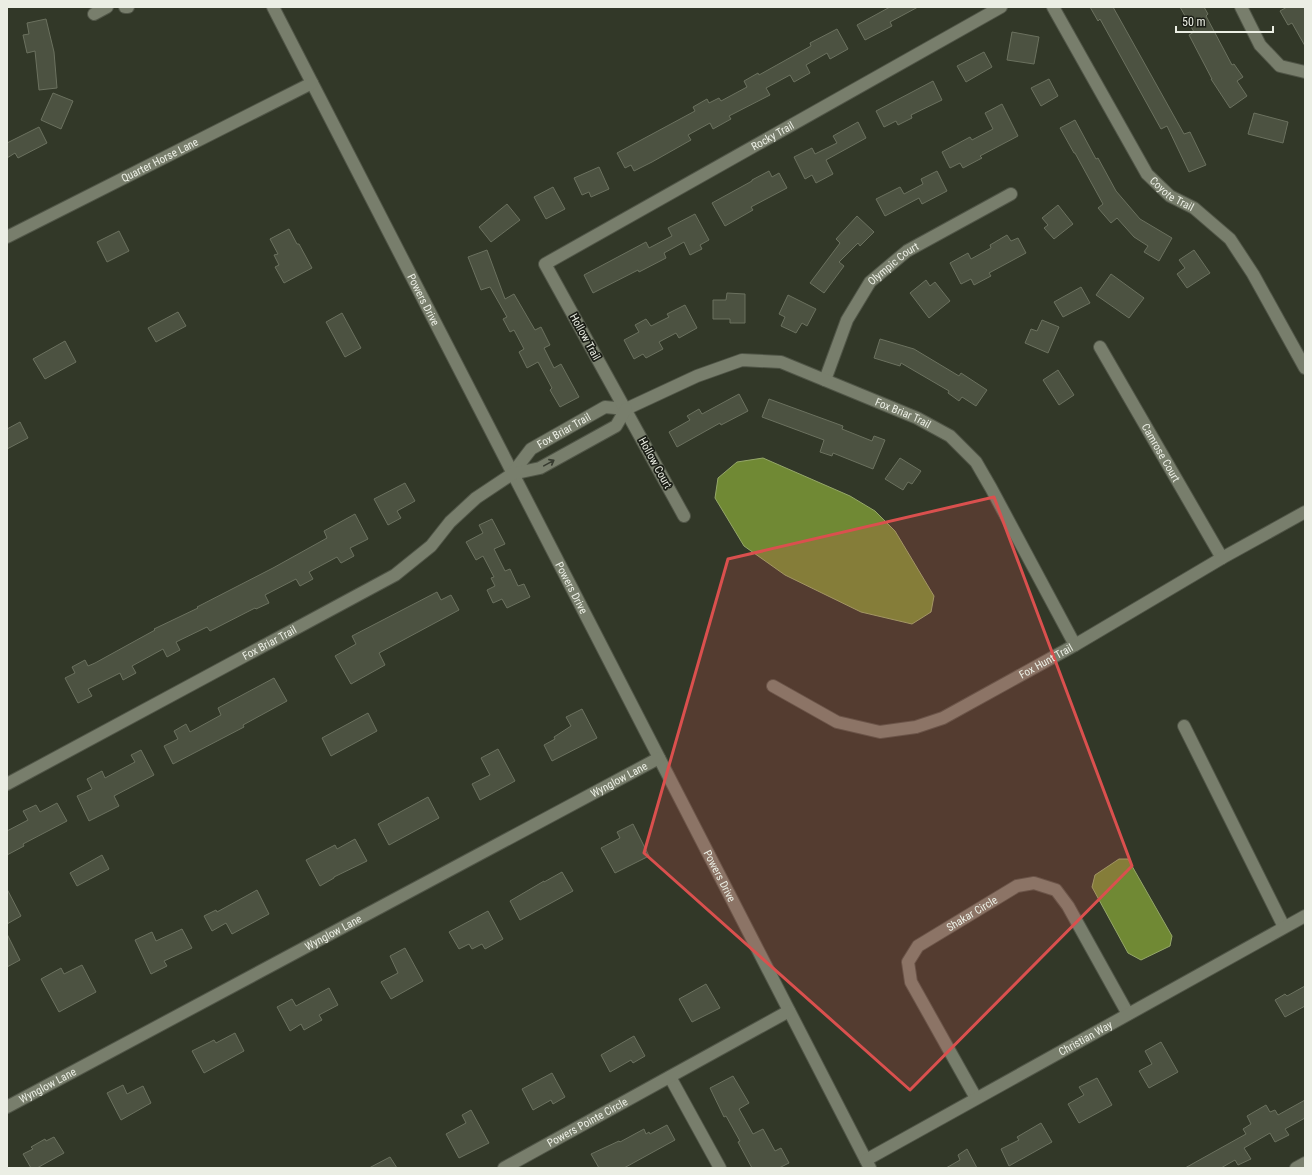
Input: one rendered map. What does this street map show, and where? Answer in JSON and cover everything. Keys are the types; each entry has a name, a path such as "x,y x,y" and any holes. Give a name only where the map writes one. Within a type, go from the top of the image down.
{"street":[{"path":"94,14 108,7"},
{"name":"Powers Drive","path":"273,7 868,1164"},
{"name":"Rocky Trail","path":"545,264 1001,7"},
{"name":"Coyote Trail","path":"1053,7 1147,174 1170,196 1194,208 1230,239 1253,274 1305,368"},
{"path":"1241,7 1260,45 1280,66 1305,72"},
{"name":"Quarter Horse Lane","path":"7,238 312,83"},
{"name":"Olympic Court","path":"825,380 847,320 870,282 907,251 1011,194"},
{"name":"Hollow Trail","path":"545,264 626,409"},
{"name":"Camrose Court","path":"1100,347 1222,558"},
{"name":"Fox Briar Trail","path":"7,784 395,575 431,546 450,522 476,498 512,474 531,449 605,407 626,409 697,376 742,360 781,362 917,418 950,436 976,462 1075,645"},
{"name":"Fox Briar Trail","path":"512,474 540,468 616,426 626,409"},
{"name":"Hollow Court","path":"626,409 684,516"},
{"name":"Fox Hunt Trail","path":"773,686 837,722 880,732 916,727 943,718 1075,645 1222,558 1305,512"},
{"path":"1184,726 1284,927"},
{"name":"Wynglow Lane","path":"7,1107 660,758"},
{"name":"Shakar Circle","path":"976,1098 911,982 908,962 918,946 1017,886 1034,883 1056,890 1068,906 1128,1014"},
{"name":"Christian Way","path":"868,1164 976,1098 1305,916"},
{"name":"Powers Pointe Circle","path":"504,1168 789,1011"},
{"path":"670,1077 720,1168"},
{"path":"1296,1168 1305,1163"}],"highlighted area":[{"path":"994,497 1132,866 910,1090 644,853 728,559"}],"shaded area":[{"path":"763,458 850,496 875,511 895,531 934,596 931,612 912,624 861,612 785,575 744,546 715,498 718,478 737,462"},
{"path":"1119,859 1128,859 1172,936 1170,946 1141,960 1128,953 1092,887 1095,875"}],"building":[{"path":"890,7 918,7 890,22 892,26 865,40 857,25"},
{"path":"1090,7 1113,7 1184,134 1190,132 1206,165 1189,172 1167,126 1161,129 1100,19 1098,21"},
{"path":"1180,7 1204,7 1208,14 1206,16 1232,65 1234,64 1243,77 1237,81 1247,96 1230,108 1211,79 1189,35 1194,32"},
{"path":"1287,7 1305,7 1305,46 1292,23 1288,25 1280,11"},
{"path":"46,19 54,52 57,88 39,90 35,51 27,53 23,35 29,34 27,23"},
{"path":"837,29 848,49 830,59 827,53 806,65 810,73 794,82 790,75 766,88 770,95 729,116 731,119 713,129 710,123 688,135 691,140 652,162 634,171 631,165 625,168 617,153 695,111 693,107 707,99 709,103 719,98 721,101 747,87 744,81 758,73 759,75 811,46 810,43"},
{"path":"1012,32 1039,37 1034,64 1007,60"},
{"path":"984,52 992,67 966,82 957,66"},
{"path":"1049,79 1058,96 1041,106 1031,88"},
{"path":"933,81 942,100 911,115 912,118 898,125 896,121 884,127 876,111"},
{"path":"53,93 73,101 61,129 41,120"},
{"path":"1002,104 1018,136 980,156 982,158 963,168 960,163 950,168 942,152 970,137 972,140 993,129 985,113"},
{"path":"1254,113 1288,122 1283,143 1248,134"},
{"path":"1075,120 1096,159 1098,158 1116,191 1140,219 1172,238 1159,261 1144,252 1148,246 1134,237 1117,218 1111,223 1098,208 1103,204 1060,128"},
{"path":"858,122 866,138 826,160 833,174 816,183 812,175 805,179 794,157 812,148 815,154 837,143 833,136"},
{"path":"39,127 47,143 18,158 15,153 7,158 7,143"},
{"path":"599,167 609,189 591,197 589,192 582,195 574,178"},
{"path":"769,171 772,177 779,173 787,188 751,207 753,210 725,226 712,203"},
{"path":"937,171 947,191 922,204 919,198 885,216 876,199 900,187 904,194 923,184 921,179"},
{"path":"553,187 565,209 546,219 534,197"},
{"path":"507,204 520,220 491,242 479,227"},
{"path":"1058,205 1073,224 1054,239 1044,228 1048,225 1042,218"},
{"path":"695,214 709,240 700,245 702,249 690,255 684,242 664,253 666,258 639,272 638,270 593,293 584,275 646,242 649,248 672,236 668,228"},
{"path":"857,216 874,232 860,246 858,243 839,262 844,266 824,293 810,283 840,243 836,239"},
{"path":"289,229 312,268 284,283 275,267 279,265 274,255 278,254 270,239"},
{"path":"119,231 129,251 107,262 97,242"},
{"path":"1007,235 1011,241 1018,238 1026,253 989,273 991,276 974,285 971,279 961,284 950,263 968,253 971,259 991,248 990,245"},
{"path":"487,250 505,299 514,294 535,330 541,327 550,345 544,348 554,368 561,364 579,397 560,407 550,390 552,388 538,362 527,368 519,352 524,349 514,330 510,332 503,319 507,317 490,287 481,290 468,257"},
{"path":"1194,250 1210,273 1187,288 1177,274 1185,268 1179,260"},
{"path":"1111,274 1144,298 1129,318 1096,295"},
{"path":"926,280 930,286 935,282 950,301 929,318 910,293"},
{"path":"1081,287 1090,303 1063,317 1054,302"},
{"path":"727,293 745,294 745,323 730,323 730,319 713,319 713,300 726,300"},
{"path":"788,295 816,309 807,326 802,323 796,333 781,326 785,317 779,314"},
{"path":"685,305 697,328 679,338 676,333 659,342 663,349 646,358 643,354 634,359 624,340 639,332 635,325 646,319 651,326 669,317 667,314"},
{"path":"178,312 186,326 156,342 148,328"},
{"path":"342,313 361,348 345,357 326,322"},
{"path":"1042,320 1059,327 1048,353 1025,343 1031,329 1037,331"},
{"path":"880,339 914,349 959,376 961,373 987,390 976,406 962,397 959,401 948,393 949,391 901,363 900,366 874,358"},
{"path":"65,341 76,362 45,379 33,359"},
{"path":"1058,370 1074,395 1059,405 1043,380"},
{"path":"739,394 748,411 721,425 720,423 677,447 669,432 690,420 687,416 699,409 702,414"},
{"path":"769,399 843,426 842,429 872,441 874,436 885,440 873,469 833,453 832,456 820,452 824,440 762,417"},
{"path":"20,422 28,438 7,449 7,429"},
{"path":"900,458 921,471 912,484 908,482 903,490 885,479"},
{"path":"405,483 415,501 397,511 401,518 388,525 374,499"},
{"path":"355,514 368,539 350,548 354,556 341,563 337,557 309,572 313,579 300,586 296,579 265,595 269,603 256,609 255,608 210,631 207,627 176,642 180,650 167,657 163,649 132,666 136,673 123,680 120,673 88,689 92,696 78,703 65,678 75,673 72,667 85,660 88,666 95,663 155,630 154,629 198,608 197,607 273,568 327,538 324,531"},
{"path":"492,519 505,544 494,549 505,571 510,569 518,586 524,584 530,597 507,608 502,599 493,603 487,590 495,586 491,578 494,577 483,556 476,560 466,542 483,533 479,525"},
{"path":"437,592 441,600 451,595 459,610 379,653 385,665 351,684 335,656 356,644 352,636"},
{"path":"274,678 287,701 243,725 244,727 173,764 164,746 178,739 174,731 186,724 190,732 221,715 218,708"},
{"path":"582,709 597,738 552,761 544,745 555,739 554,737 571,726 566,717"},
{"path":"368,713 377,731 331,756 322,738"},
{"path":"498,749 515,781 480,800 472,784 490,775 481,758"},
{"path":"141,750 154,775 114,796 119,806 89,821 77,796 92,789 87,779 102,771 105,778 135,762 131,755"},
{"path":"428,797 439,818 389,845 378,824"},
{"path":"57,803 67,821 23,844 24,846 7,855 7,831 28,820 23,811 36,805 40,812"},
{"path":"633,824 649,856 615,873 601,848 620,838 617,832"},
{"path":"355,839 367,861 334,877 320,886 306,860 335,845 337,849"},
{"path":"102,855 109,869 77,886 70,873"},
{"path":"562,872 573,891 520,920 510,901"},
{"path":"7,889 21,916 7,924"},
{"path":"257,890 269,914 232,934 226,923 212,931 204,916 216,910 217,912"},
{"path":"488,911 503,939 485,949 482,944 472,949 469,944 459,949 449,932"},
{"path":"182,929 192,948 164,961 167,966 151,974 135,940 152,932 156,941"},
{"path":"7,934 20,960 7,967"},
{"path":"405,948 423,981 391,999 381,982 398,973 390,956"},
{"path":"82,965 96,992 59,1012 41,979 61,968 64,974"},
{"path":"706,984 720,1008 692,1022 679,999"},
{"path":"1305,986 1305,1006 1285,1017 1275,1000 1285,994 1287,996"},
{"path":"329,988 338,1005 319,1015 322,1020 304,1030 301,1024 290,1031 277,1007 292,999 296,1006"},
{"path":"235,1033 244,1051 204,1073 192,1051 214,1040 216,1043"},
{"path":"634,1036 645,1056 633,1063 631,1060 610,1072 601,1055"},
{"path":"1161,1042 1178,1072 1149,1088 1139,1071 1152,1064 1145,1051"},
{"path":"552,1073 565,1097 553,1104 551,1100 533,1110 522,1089"},
{"path":"733,1076 749,1103 739,1109 753,1134 763,1129 775,1151 781,1148 789,1163 779,1168 752,1168 738,1142 740,1141 726,1116 724,1117 710,1088"},
{"path":"1097,1078 1112,1105 1079,1123 1068,1104 1084,1095 1079,1087"},
{"path":"123,1085 127,1094 143,1086 151,1103 121,1120 107,1093"},
{"path":"1305,1100 1305,1118 1285,1129 1289,1135 1275,1142 1270,1133 1244,1148 1251,1159 1238,1165 1235,1160 1221,1168 1185,1168 1246,1134 1243,1129 1251,1124 1247,1116 1266,1105 1270,1112 1275,1110 1278,1115"},
{"path":"471,1110 489,1143 459,1158 446,1134 466,1123 462,1115"},
{"path":"1041,1123 1052,1142 1009,1166 1001,1149 1019,1140 1017,1137"},
{"path":"667,1125 675,1140 624,1168 599,1168 591,1154 619,1141 620,1142 644,1129 646,1134 649,1132 650,1134"},
{"path":"54,1137 64,1153 37,1168 31,1168 23,1154 33,1149 31,1147 45,1139 46,1141"},
{"path":"967,1149 977,1168 946,1168 960,1160 958,1155"},
{"path":"390,1157 397,1168 369,1168"}]}
